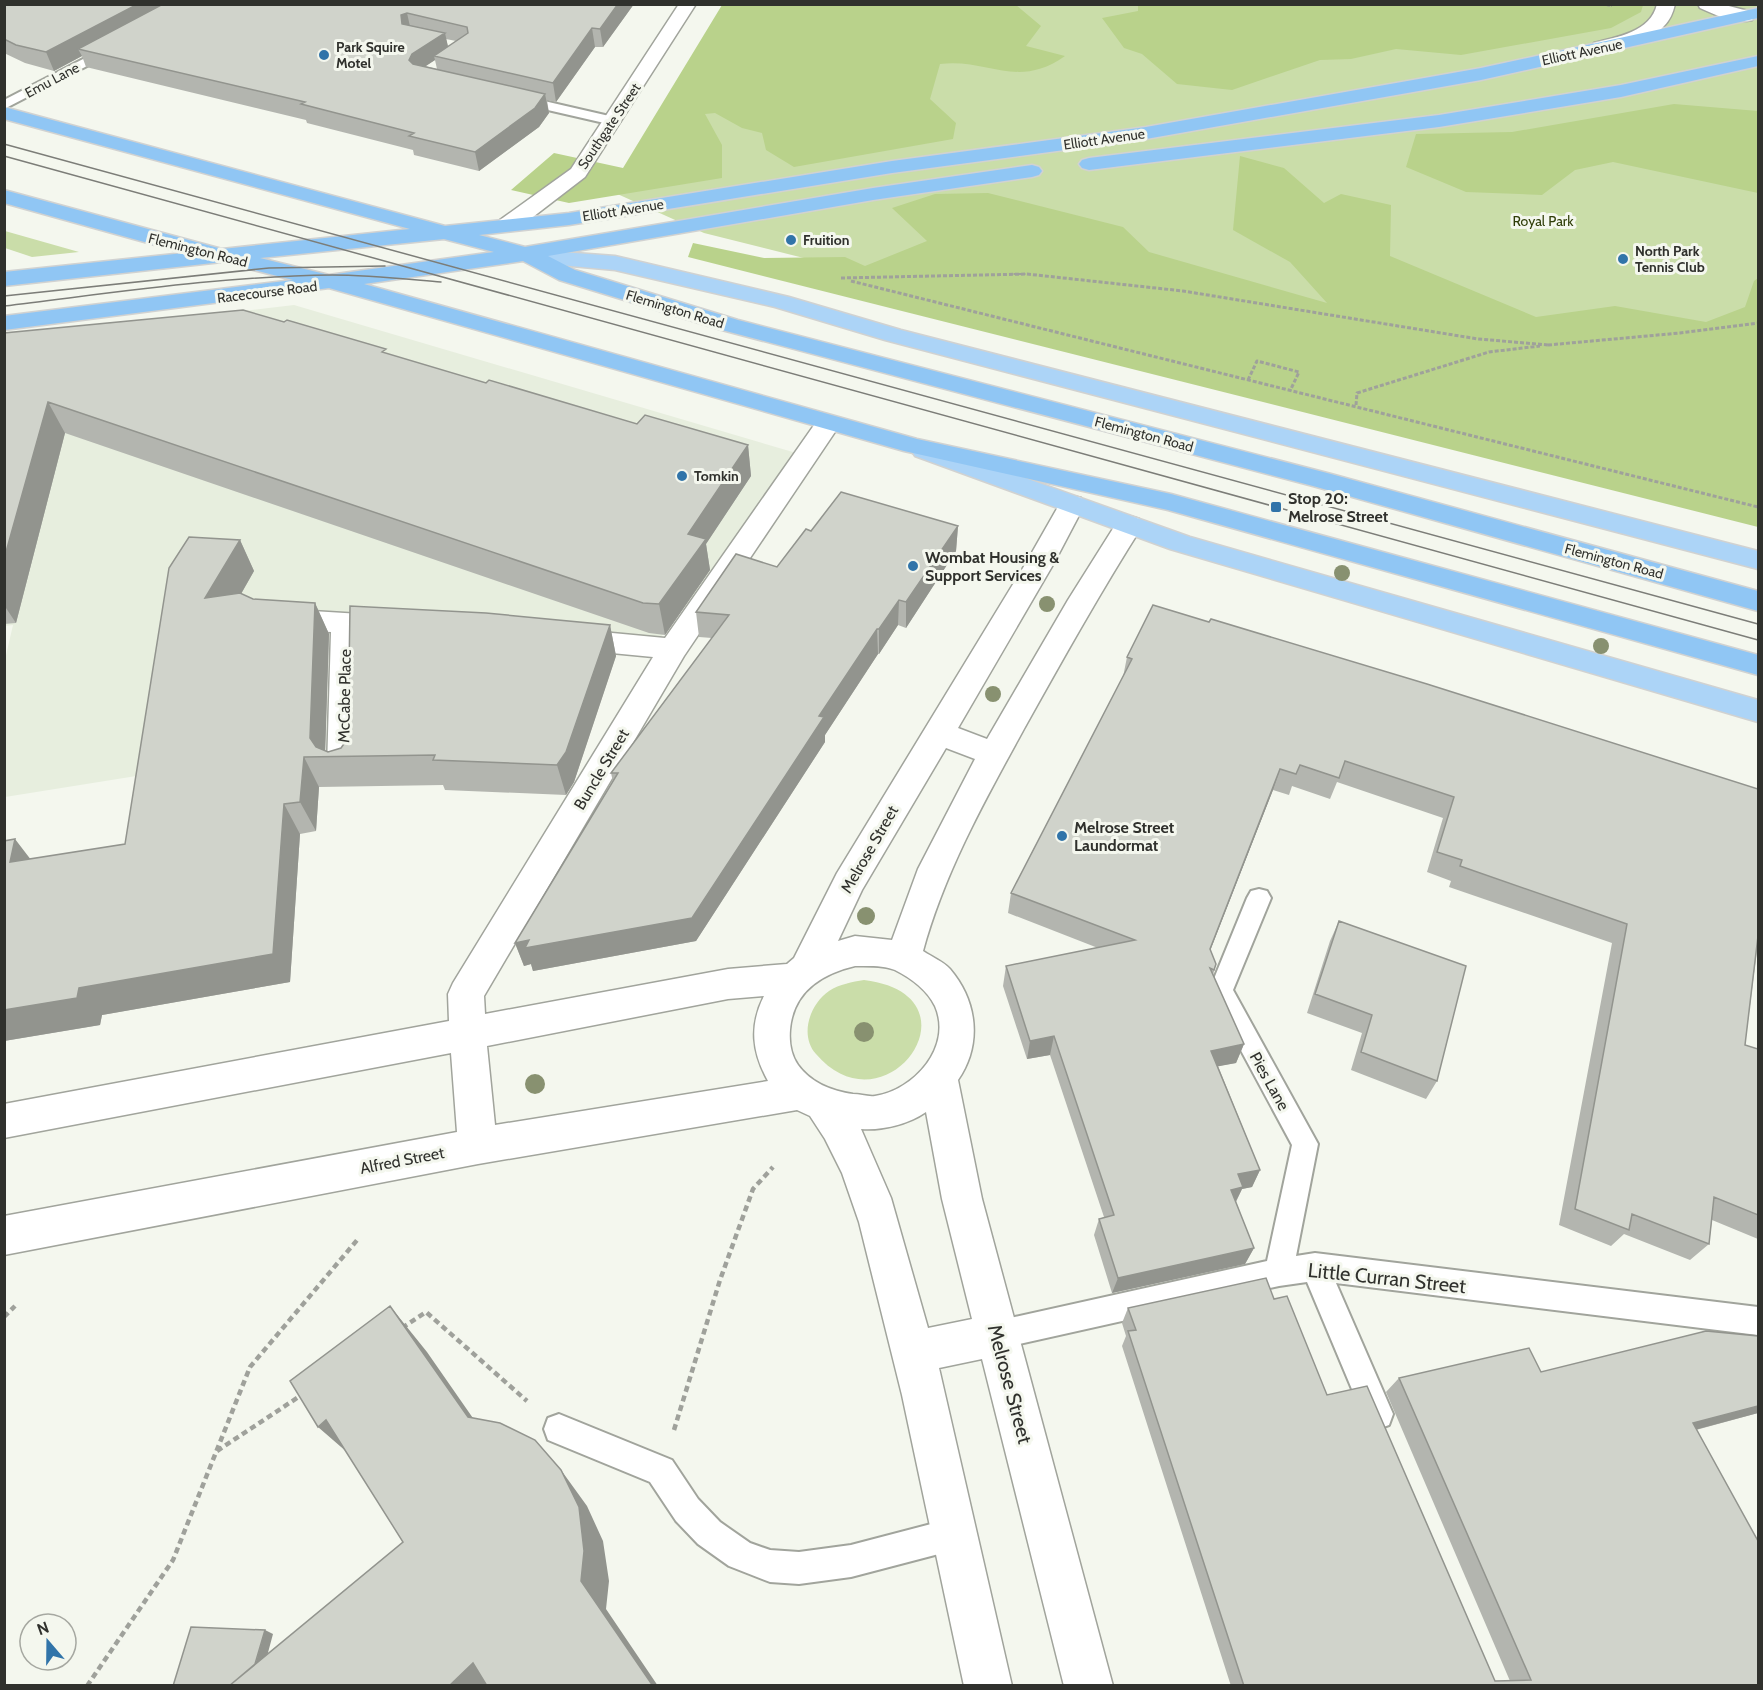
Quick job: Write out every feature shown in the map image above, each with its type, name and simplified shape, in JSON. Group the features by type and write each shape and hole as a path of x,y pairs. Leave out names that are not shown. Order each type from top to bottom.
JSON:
{"highway":[{"name":"Elliott Avenue","path":"444,232 570,219 953,158 1146,133 1332,102 1750,14"},
{"name":"Elliott Avenue","path":"1070,166 1439,121 1621,90 1758,61"},
{"name":"Flemington Road","path":"4,113 532,256 567,275 730,325 1322,480 1758,601"},
{"name":"Elliott Avenue","path":"532,256 840,200 1047,169"},
{"name":"Flemington Road","path":"4,196 222,256 335,283 913,446 1171,502 1758,665"},
{"path":"4,279 444,232"},
{"name":"Racecourse Road","path":"4,323 335,283 532,256"}],"main road":[{"name":"Flemington Road","path":"532,256 615,263 781,302 893,335 1758,560"},
{"name":"Flemington Road","path":"913,446 1129,525 1223,556 1758,711"}],"street":[{"name":"Southgate Street","path":"508,225 574,177 688,4"},
{"path":"1554,57 1608,45 1641,33 1661,21 1666,4"},
{"path":"1706,4 1719,11 1750,14"},
{"name":"Buncle Street","path":"478,1146 466,1032 465,994 673,650 828,423"},
{"name":"Melrose Street","path":"801,973 849,883 937,732 1040,563 1072,504"},
{"path":"904,958 919,907 945,843 1084,594 1129,525"},
{"path":"268,618 415,627"},
{"name":"McCabe Place","path":"343,768 346,623"},
{"path":"543,637 673,650"},
{"path":"937,732 994,754"},
{"path":"812,1099 848,1112 873,1113 899,1108 921,1096 939,1080 951,1062 957,1043 957,1023 952,1003 941,985 926,971 904,958 882,952 855,951 830,957 801,973 782,995 773,1015 771,1035 775,1057 784,1076 812,1099 841,1128 854,1152 867,1186 914,1352 988,1686"},
{"path":"4,1121 466,1032 728,984 801,973"},
{"name":"Melrose Street","path":"939,1080 962,1199 1089,1686"},
{"name":"Alfred Street","path":"4,1236 478,1146 812,1099"},
{"name":"Little Curran Street","path":"914,1352 997,1335"}],"lane":[{"name":"Emu Lane","path":"4,105 125,41"},
{"path":"501,95 613,121"},
{"name":"Pies Lane","path":"1259,898 1221,991 1305,1144 1279,1272"},
{"path":"1316,1267 1391,1443"},
{"name":"Little Curran Street","path":"997,1335 1279,1272 1316,1267 1758,1321"},
{"path":"559,1429 661,1471 687,1510 709,1533 740,1555 770,1566 799,1568 851,1561 954,1534"}],"path":[{"path":"845,279 1027,274 1183,291 1478,339 1549,345"},
{"path":"833,276 1758,507"},
{"path":"1356,405 1357,393 1489,351 1680,333 1758,323"},
{"path":"1248,380 1257,361 1299,372 1290,391"},
{"path":"661,1471 720,1280 753,1189 773,1167"},
{"path":"87,1686 173,1560 249,1367 358,1239"},
{"path":"4,1317 15,1306"},
{"path":"398,1331 426,1312 559,1429"},
{"path":"216,1452 312,1388"}],"shaded area":[{"path":"294,305 803,455 775,494 656,643 240,605 155,773 5,797 4,664 13,625 5,626 5,340"}],"green space":[{"path":"1138,4 1643,5 1641,12 1611,28 1461,55 1396,49 1351,59 1320,60 1232,90 1177,84 1142,54 1124,48 1102,18 1138,11"},
{"path":"722,5 1016,5 1041,26 1026,46 1065,56 1048,66 1032,71 1017,72 957,63 940,64 930,99 956,123 953,139 794,167 766,150 762,133 742,128 715,113 705,114 722,145 722,178 569,203 511,190 554,153 623,168"},
{"name":"Royal Park","path":"751,5 1758,5 1758,497 704,233 613,192"},
{"path":"1674,104 1758,111 1758,193 1613,162 1575,170 1542,195 1466,192 1406,167 1416,134 1512,132"},
{"path":"1240,156 1284,168 1324,203 1341,194 1391,205 1390,256 1536,317 1615,306 1706,322 1745,307 1754,281 1758,278 1758,527 688,257 693,243 764,258 845,257 865,266 927,241 892,208 935,194 988,193 1123,227 1149,252 1327,303 1290,262 1233,230"},
{"path":"5,231 79,252 32,257 5,248"},
{"path":"864,980 900,991 918,1009 921,1032 912,1053 894,1071 870,1079 843,1075 816,1054 808,1038 809,1020 822,997 837,987"}],"building":[{"path":"4,4 138,4 46,52 16,45 4,39"},
{"path":"163,4 618,4 600,29 592,28 553,83 434,56 468,33 467,27 407,13 401,15 402,24 445,33 412,54 409,60 413,64 545,94 535,108 475,152 409,136 414,133 301,104 305,102 78,49"},
{"path":"243,310 284,322 287,320 386,349 382,352 486,383 489,380 637,424 645,415 748,445 688,534 706,539 659,604 643,603 48,402 4,559 4,333"},
{"path":"841,492 958,526 906,602 899,600 877,629 819,716 824,717 692,918 525,948 529,940 515,943 618,773 611,773 729,615 696,612 736,554 777,567 806,529 811,531"},
{"path":"189,537 240,540 205,598 240,593 253,599 315,603 310,738 316,747 328,752 341,748 348,738 350,606 486,613 610,625 566,752 557,765 433,760 435,755 304,757 300,802 284,804 273,954 79,988 77,998 4,1010 4,841 15,839 10,862 125,844 169,568"},
{"path":"1153,605 1209,622 1211,619 1427,684 1758,789 1758,936 1745,1045 1758,1049 1758,1215 1714,1197 1709,1244 1632,1214 1629,1230 1575,1209 1627,924 1460,866 1462,860 1437,852 1454,797 1345,761 1339,778 1300,765 1296,774 1280,769 1210,949 1216,964 1214,970 1210,968 1244,1044 1211,1051 1260,1170 1238,1174 1243,1187 1231,1190 1254,1248 1118,1278 1099,1219 1114,1215 1054,1036 1030,1041 1006,966 1135,940 1011,893 1132,659 1127,657"},
{"path":"1339,921 1466,966 1437,1081 1361,1052 1372,1015 1315,994"},
{"path":"1266,1278 1274,1299 1287,1296 1327,1395 1367,1386 1495,1681 1531,1680 1399,1378 1529,1348 1541,1372 1706,1331 1758,1336 1758,1406 1693,1423 1758,1541 1758,1686 1244,1686 1128,1331 1136,1330 1128,1308"},
{"path":"390,1306 468,1417 500,1423 535,1440 561,1470 579,1507 584,1551 581,1581 653,1686 487,1686 473,1663 449,1686 229,1686 403,1542 326,1420 318,1427 290,1381"},
{"path":"191,1627 265,1630 255,1664 229,1686 173,1686"}],"tram line":[{"path":"4,144 1758,624"},
{"path":"4,156 1758,640"},
{"path":"4,296 269,268 385,266"},
{"path":"4,306 250,278 332,275 441,282"}],"place":[{"name":"Park Squire Motel","path":"324,55"},
{"name":"Fruition","path":"791,240"},
{"name":"North Park Tennis Club","path":"1623,259"},
{"name":"Tomkin","path":"682,476"},
{"name":"Stop 20: Melrose Street","path":"1276,507"},
{"name":"Wombat Housing & Support Services","path":"913,566"},
{"name":"Melrose Street Laundormat","path":"1062,836"}]}
